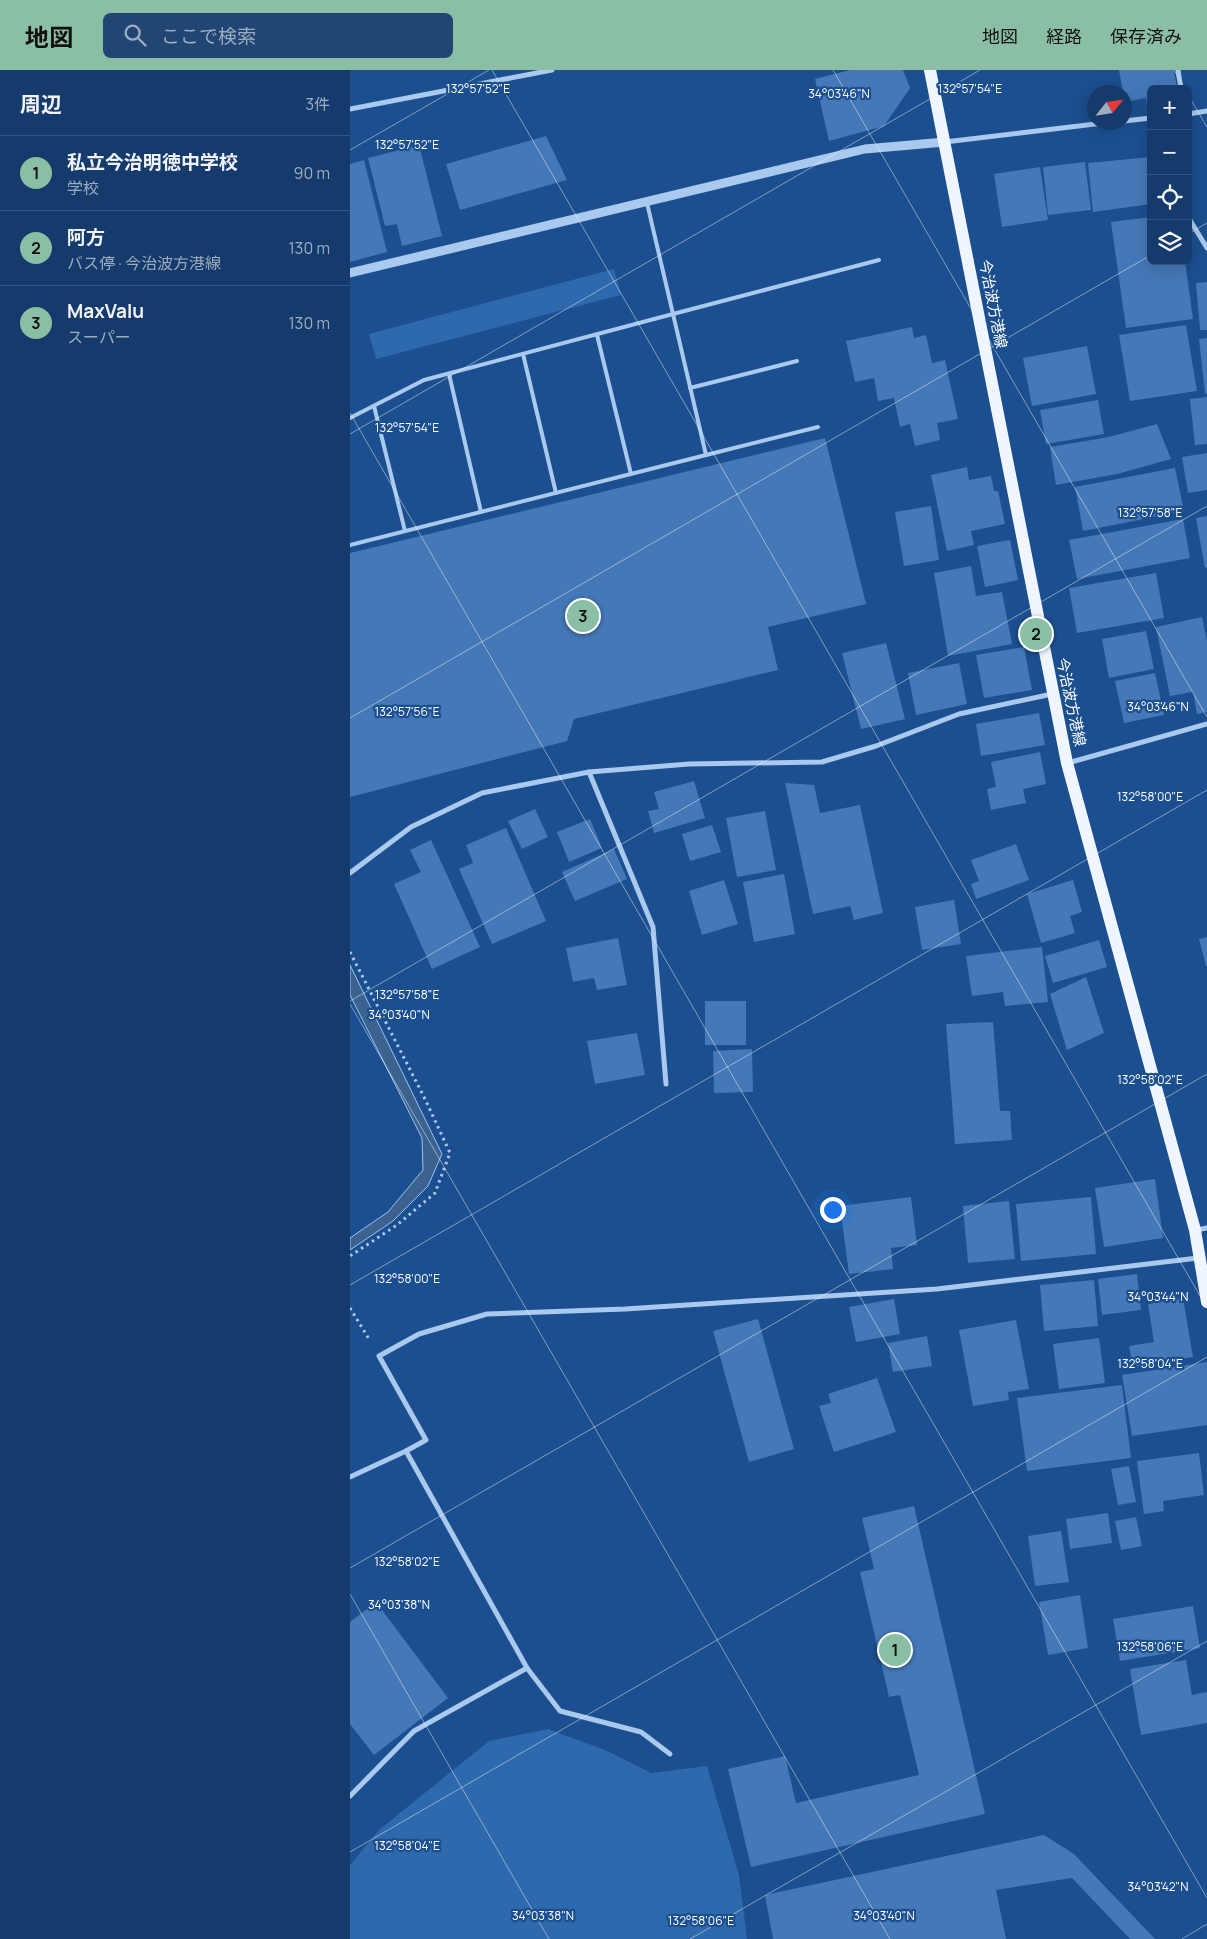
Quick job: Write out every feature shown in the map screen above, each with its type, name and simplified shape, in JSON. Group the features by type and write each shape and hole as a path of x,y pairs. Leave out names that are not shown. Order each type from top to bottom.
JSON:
{"main road":[{"name":"今治波方港線","path":"930,70 1067,763 1201,1229 1199,1258 1207,1302"}],"street":[{"path":"350,109 552,70"},
{"path":"1178,70 1180,85"},
{"path":"1192,113 1207,111"},
{"path":"1132,120 1147,118"},
{"path":"350,273 865,149 945,142 1087,125"},
{"path":"1190,220 1207,248"},
{"path":"350,874 411,827 482,793 589,772 689,764 822,762 876,746 959,714 1052,694"},
{"path":"1067,763 1207,724"},
{"path":"589,772 653,927 666,1084"},
{"path":"350,1478 406,1452 426,1440 379,1356 419,1334 487,1314 624,1309 937,1289 1199,1258"},
{"path":"406,1452 526,1668 560,1711 641,1732 670,1754"},
{"path":"350,1796 414,1731 526,1668"}],"lane":[{"path":"647,201 706,455"},
{"path":"350,418 424,380 879,260"},
{"path":"597,335 631,474"},
{"path":"523,354 556,493"},
{"path":"690,388 797,361"},
{"path":"449,374 481,512"},
{"path":"374,406 405,531"},
{"path":"350,545 818,427"}],"path":[{"path":"350,952 425,1099 450,1153 435,1193 397,1225 350,1256"},
{"path":"350,1308 379,1356"}],"shaded area":[{"path":"614,269 621,295 376,359 369,334"},
{"path":"350,965 442,1154 428,1186 393,1221 350,1250 350,1238 388,1212 423,1170 422,1138 350,995"},
{"path":"548,1729 605,1750 651,1773 707,1766 739,1875 747,1939 350,1939 350,1865 379,1830 489,1741"}],"building":[{"path":"850,70 903,70 910,88 884,126 829,141 815,79"},
{"path":"1119,70 1174,70 1176,85 1147,85 1147,104 1146,98 1132,101 1132,85 1122,85"},
{"path":"546,136 567,180 460,210 446,164"},
{"path":"419,145 442,236 402,246 397,224 385,226 368,158"},
{"path":"1147,157 1147,205 1093,212 1088,163"},
{"path":"364,160 387,252 350,262 350,164"},
{"path":"1085,162 1091,210 1048,215 1043,167"},
{"path":"1040,167 1048,220 1002,227 994,174"},
{"path":"1147,218 1147,265 1186,265 1193,319 1126,328 1111,222"},
{"path":"1207,282 1207,330 1200,330 1196,283"},
{"path":"1186,325 1197,391 1130,401 1119,335"},
{"path":"912,327 914,338 926,335 932,363 945,360 958,419 937,423 940,440 915,446 910,424 900,427 894,398 878,401 874,378 855,382 846,341"},
{"path":"1207,338 1207,394 1205,394 1199,339"},
{"path":"1087,346 1096,394 1032,406 1023,358"},
{"path":"1207,397 1207,444 1195,445 1190,399"},
{"path":"1098,400 1104,434 1046,444 1040,410"},
{"path":"1157,424 1171,459 1117,474 1056,485 1050,447 1109,437"},
{"path":"825,438 866,604 768,627 778,670 574,719 567,741 350,797 350,553"},
{"path":"1207,453 1207,490 1188,493 1182,457"},
{"path":"967,467 969,480 991,476 994,491 998,491 1005,524 971,531 974,545 947,551 931,475"},
{"path":"1175,468 1184,511 1083,531 1075,487"},
{"path":"931,506 939,560 904,566 895,512"},
{"path":"1207,516 1207,567 1205,568 1196,518"},
{"path":"1183,519 1190,558 1077,579 1069,540"},
{"path":"1010,540 1018,580 985,587 977,546"},
{"path":"971,566 976,596 1002,592 1012,644 948,656 934,573"},
{"path":"1156,573 1164,618 1077,633 1069,588"},
{"path":"1202,617 1207,641 1207,712 1197,714 1193,692 1170,696 1156,627"},
{"path":"1146,631 1154,669 1109,678 1102,639"},
{"path":"886,643 905,719 861,729 842,653"},
{"path":"1024,647 1032,690 984,698 976,655"},
{"path":"959,663 967,704 916,715 908,673"},
{"path":"1155,673 1164,715 1124,723 1115,681"},
{"path":"1039,713 1045,745 981,756 976,724"},
{"path":"1040,752 1046,784 1023,789 1026,803 991,810 987,789 996,787 991,762"},
{"path":"694,781 705,818 654,833 648,811 659,809 654,792"},
{"path":"785,783 814,785 820,813 860,805 883,913 854,920 850,906 813,914"},
{"path":"535,809 548,837 522,849 508,821"},
{"path":"765,811 776,870 737,877 726,818"},
{"path":"590,819 602,848 569,862 557,832"},
{"path":"712,825 721,852 690,861 682,834"},
{"path":"506,828 546,921 492,944 459,869 473,863 466,845"},
{"path":"431,840 480,947 432,969 394,884 421,872 410,850"},
{"path":"1016,844 1029,880 976,899 971,884 979,881 971,860"},
{"path":"614,849 627,879 575,901 562,872"},
{"path":"784,874 795,934 754,942 743,882"},
{"path":"724,880 738,924 702,935 689,891"},
{"path":"1073,880 1082,912 1070,916 1075,933 1041,943 1027,894"},
{"path":"954,900 961,944 922,950 915,907"},
{"path":"1207,937 1207,966 1206,966 1199,939"},
{"path":"618,938 627,985 597,990 594,978 573,982 566,948"},
{"path":"1099,940 1107,967 1053,983 1045,956"},
{"path":"1042,947 1048,1002 1005,1006 1003,992 972,996 966,956"},
{"path":"1086,977 1104,1033 1067,1050 1050,994"},
{"path":"705,1001 746,1001 746,1045 705,1045"},
{"path":"993,1022 1000,1111 1010,1111 1012,1140 955,1144 946,1024"},
{"path":"637,1033 645,1075 595,1084 587,1041"},
{"path":"752,1049 753,1092 714,1093 713,1051"},
{"path":"1155,1179 1163,1238 1104,1247 1095,1188"},
{"path":"911,1197 917,1245 891,1248 893,1269 849,1274 840,1206"},
{"path":"1091,1197 1096,1254 1021,1261 1016,1204"},
{"path":"1009,1201 1015,1259 968,1263 963,1206"},
{"path":"1137,1274 1141,1310 1102,1315 1098,1279"},
{"path":"1094,1280 1098,1326 1044,1331 1040,1285"},
{"path":"1183,1298 1193,1357 1133,1367 1129,1346 1154,1342 1148,1304"},
{"path":"894,1299 900,1334 856,1342 849,1307"},
{"path":"758,1319 794,1449 749,1462 713,1331"},
{"path":"1016,1320 1029,1389 1008,1392 1009,1400 973,1406 959,1330"},
{"path":"927,1336 932,1366 893,1372 888,1343"},
{"path":"1099,1338 1105,1383 1059,1389 1053,1344"},
{"path":"1207,1362 1207,1425 1132,1436 1122,1375"},
{"path":"877,1378 896,1432 834,1452 819,1406 831,1403 828,1394"},
{"path":"1122,1385 1131,1458 1027,1471 1017,1398"},
{"path":"1199,1453 1204,1495 1163,1501 1164,1511 1144,1514 1137,1461"},
{"path":"1129,1466 1136,1502 1118,1505 1111,1469"},
{"path":"914,1506 985,1814 751,1867 728,1769 785,1756 796,1803 919,1775 900,1695 889,1697 860,1572 874,1569 862,1518"},
{"path":"1108,1513 1112,1543 1070,1549 1066,1519"},
{"path":"1136,1517 1142,1546 1121,1550 1115,1521"},
{"path":"1061,1531 1069,1582 1035,1586 1028,1536"},
{"path":"1080,1595 1088,1648 1048,1655 1039,1602"},
{"path":"376,1602 448,1698 374,1755 350,1724 350,1622"},
{"path":"1193,1606 1200,1648 1120,1661 1113,1619"},
{"path":"1186,1660 1192,1695 1207,1692 1207,1723 1141,1735 1130,1669"},
{"path":"1044,1835 1074,1854 1155,1939 1130,1939 1072,1878 996,1890 1006,1939 773,1939 765,1895"}],"place":[{"name":"MaxValu","path":"583,616"},
{"name":"阿方","path":"1036,634"},
{"name":"私立今治明徳中学校","path":"895,1650"}]}
